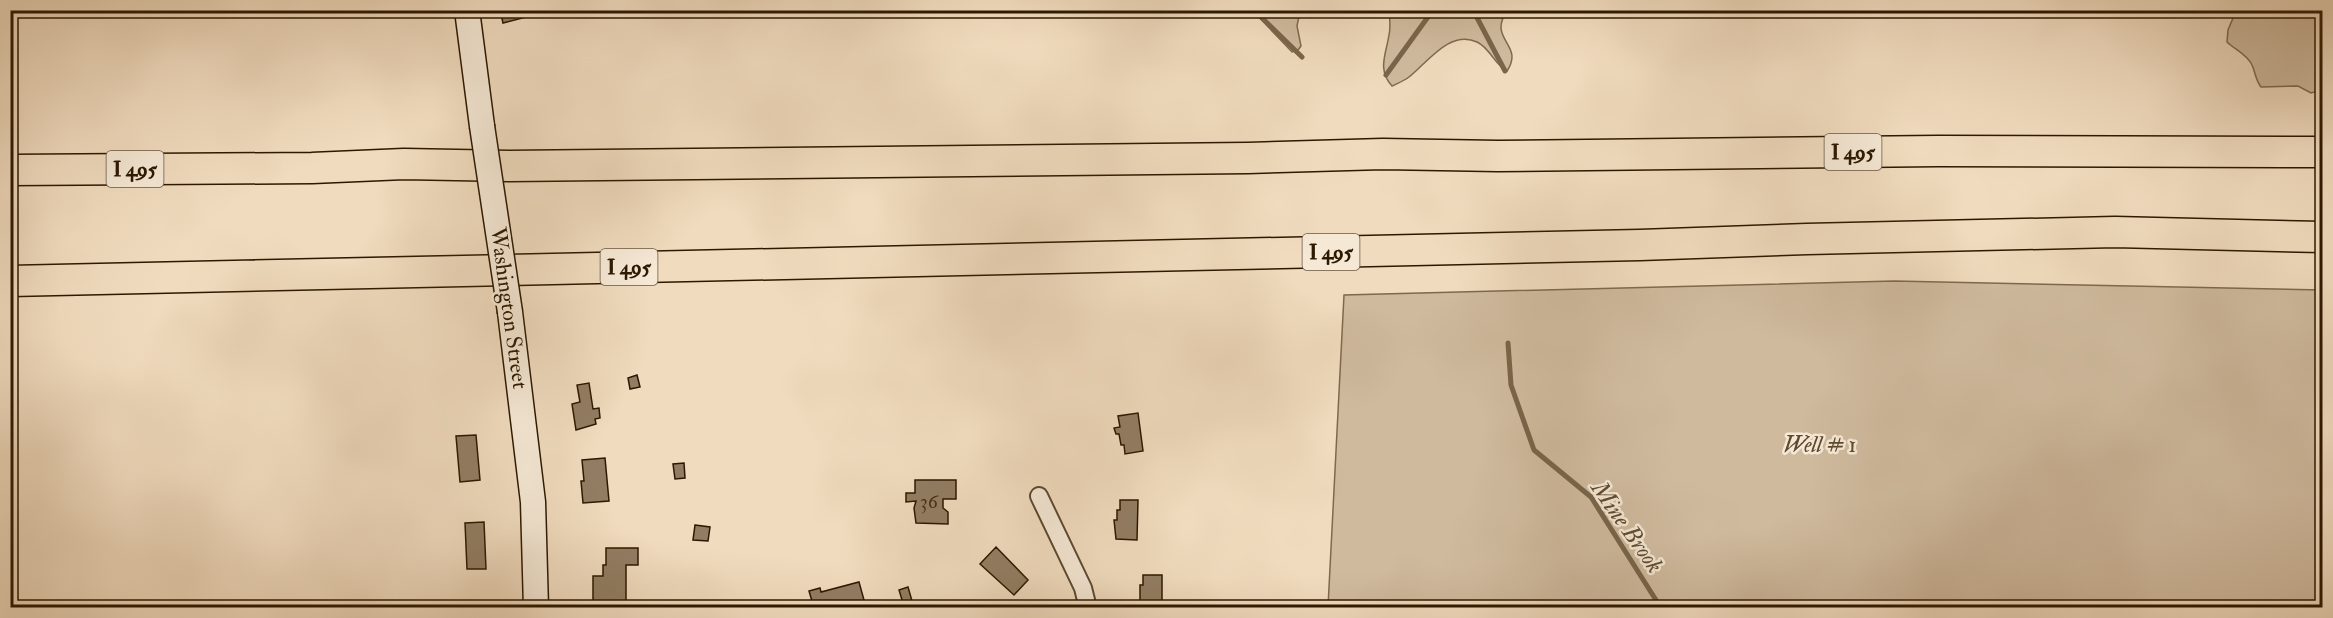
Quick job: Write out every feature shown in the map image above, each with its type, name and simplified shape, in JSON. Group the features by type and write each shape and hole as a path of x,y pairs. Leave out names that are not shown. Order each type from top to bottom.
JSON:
{"highway":[{"name":"I 495","path":"10,170 312,168 404,164 509,166 1248,158 1383,154 1508,156 1938,151 2322,152"},
{"name":"I 495","path":"10,281 2115,232 2322,237"}],"main road":[{"name":"Washington Street","path":"467,10 510,312 533,502 536,608"}],"street":[{"path":"1039,496 1083,588 1088,608"}],"green space":[{"path":"1253,11 1300,11 1297,26 1301,46 1298,50 1292,52"},
{"path":"1390,11 1507,11 1501,29 1512,54 1507,71 1477,42 1467,39 1458,40 1440,49 1409,77 1392,86 1387,80 1384,68 1390,32"},
{"path":"2236,11 2322,11 2322,90 2311,93 2298,86 2261,87 2250,61 2227,42 2228,30"},
{"name":"Well # 1","path":"1894,281 2322,290 2322,607 1328,607 1344,295"}],"building":[{"path":"393,10 419,10 419,13 394,16"},
{"path":"500,10 533,10 534,15 503,23"},
{"path":"637,375 640,387 630,389 628,378"},
{"path":"589,383 593,409 599,408 600,418 595,419 596,424 576,430 572,404 580,402 577,385"},
{"path":"1138,413 1143,451 1125,454 1124,445 1121,445 1119,434 1116,434 1114,428 1120,427 1118,416"},
{"path":"476,435 480,480 460,482 456,436"},
{"path":"605,458 609,501 583,503 582,460"},
{"path":"684,463 685,478 675,479 673,464"},
{"path":"915,480 956,480 956,499 943,499 943,508 948,512 948,524 916,523 914,508 916,501 906,502 906,493 915,493"},
{"path":"1120,500 1138,500 1137,540 1116,539 1114,520 1117,520 1117,510 1120,510"},
{"path":"484,522 486,569 467,569 465,523"},
{"path":"695,525 710,527 708,541 693,540"},
{"path":"996,547 1028,580 1014,595 980,564"},
{"path":"606,548 638,548 638,565 626,565 626,602 621,602 621,608 593,608 593,576 603,576 603,565 606,565"},
{"path":"1143,575 1162,575 1162,608 1140,608 1140,585 1143,585"},
{"path":"859,582 864,600 843,608 814,608 809,591 820,588 821,592"},
{"path":"908,587 912,601 903,603 899,590"}],"waterway":[{"name":"Mine Brook","path":"1254,10 1302,57"},
{"name":"Mine Brook","path":"1386,75 1433,10"},
{"name":"Mine Brook","path":"1473,10 1505,71"},
{"name":"Mine Brook","path":"1508,343 1511,385 1534,450 1591,497 1661,608"}]}
